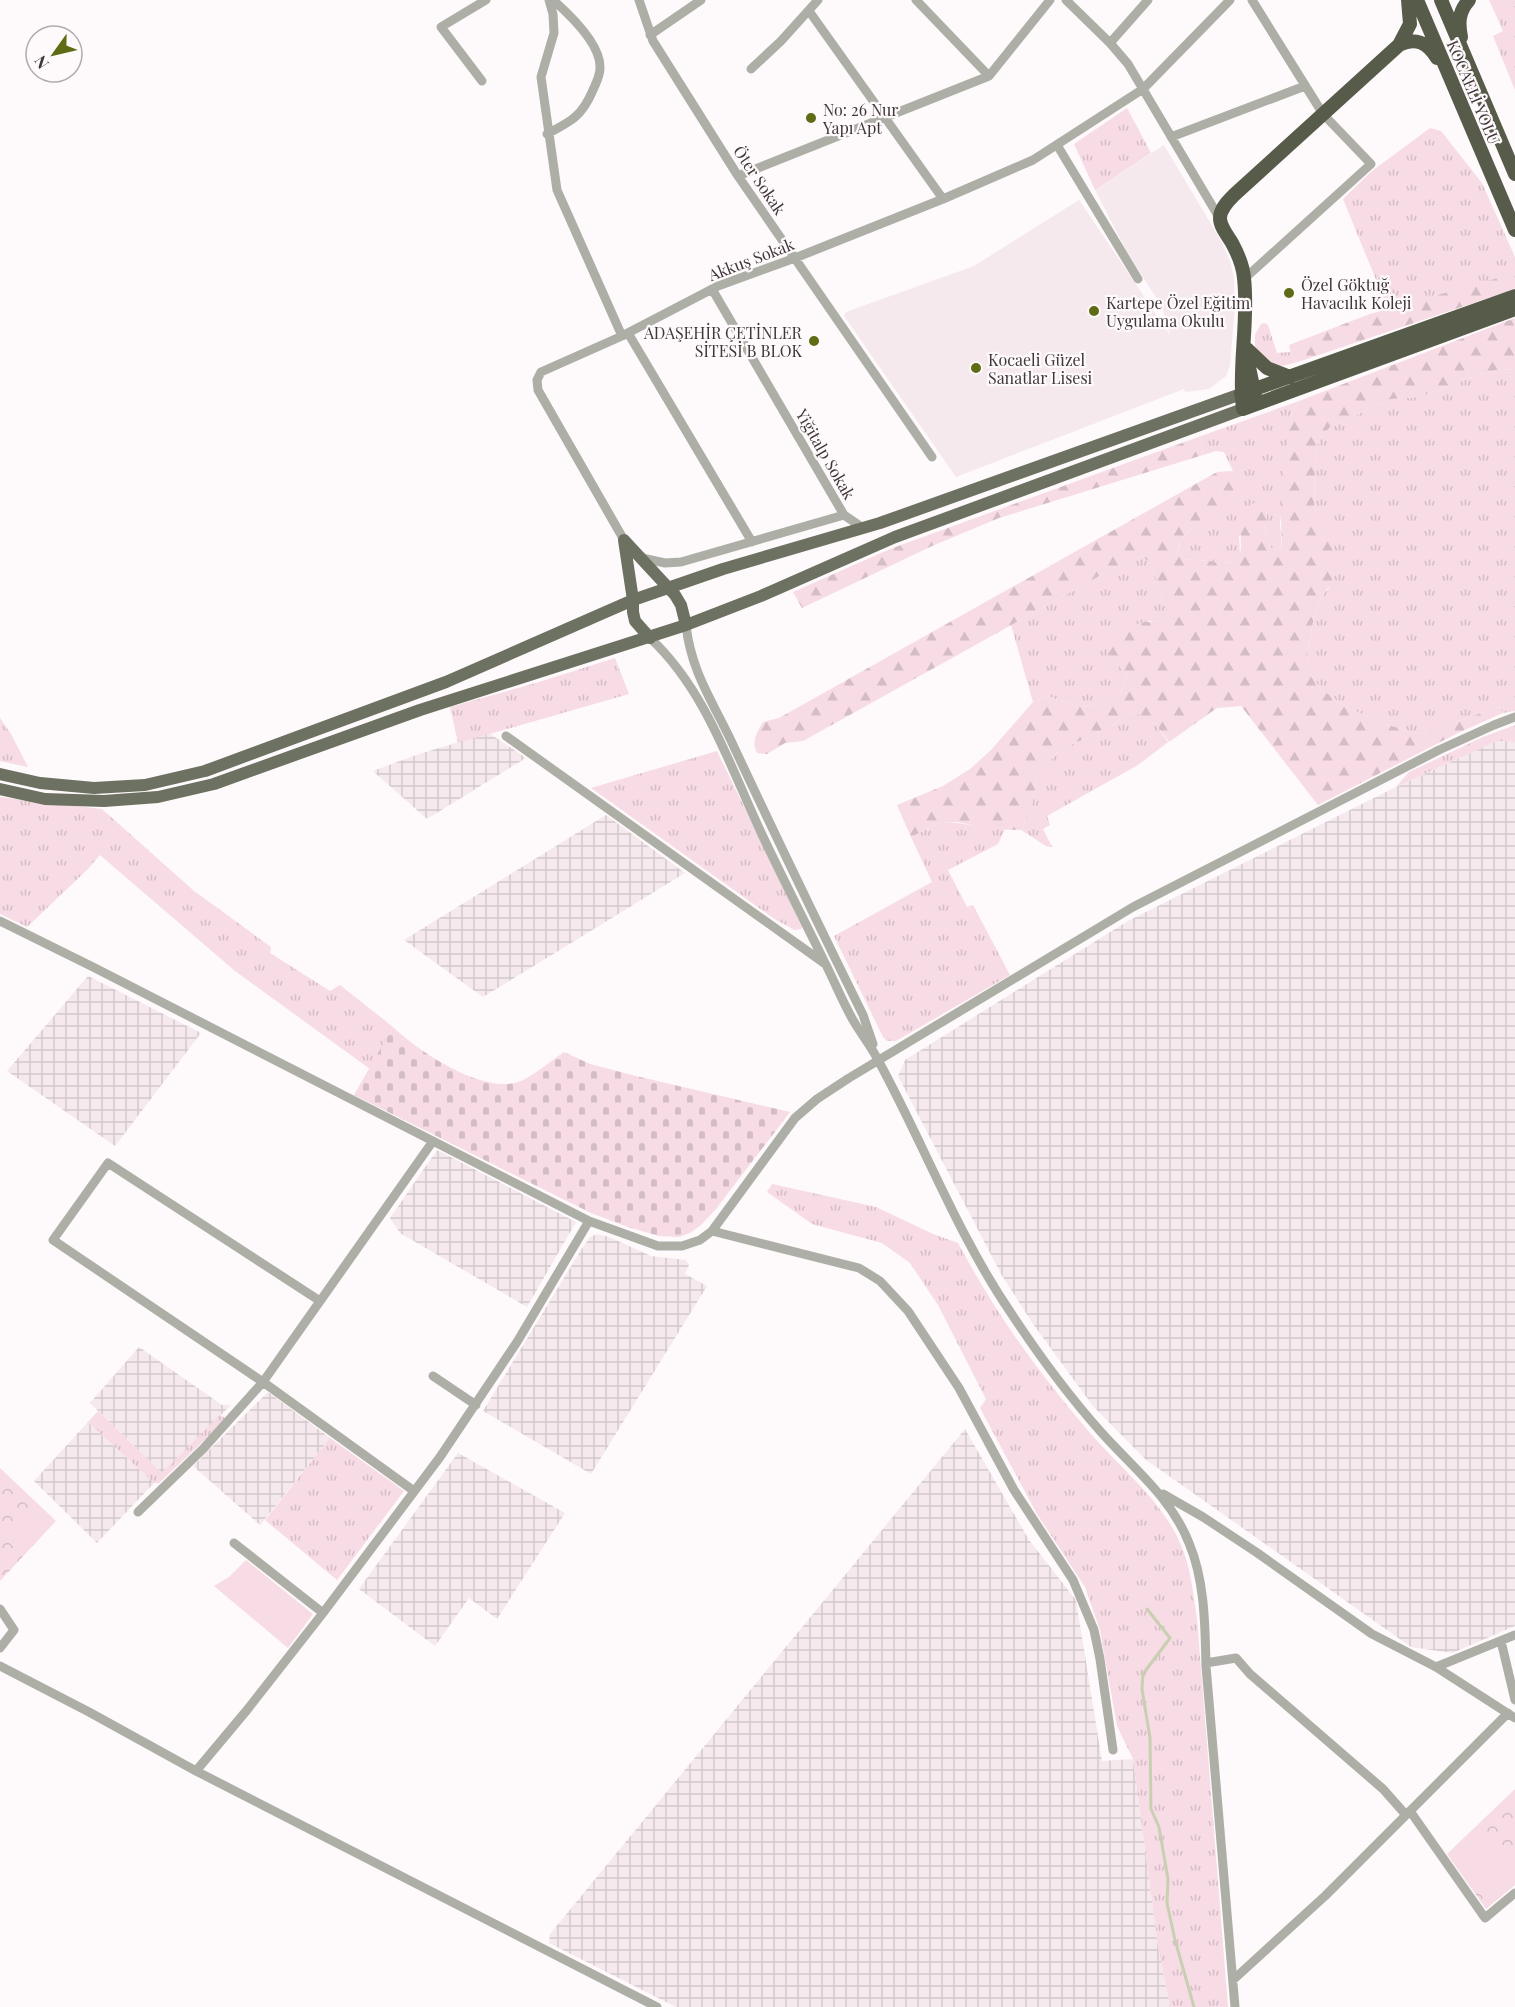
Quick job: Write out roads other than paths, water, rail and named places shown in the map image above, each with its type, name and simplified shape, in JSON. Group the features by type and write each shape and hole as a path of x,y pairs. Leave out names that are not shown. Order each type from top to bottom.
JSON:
{"highway":[{"path":"1399,45 1410,24 1408,0"},
{"name":"KOCAELİ YOLU","path":"1417,0 1515,230"},
{"path":"1441,0 1515,174"},
{"path":"1465,57 1459,21 1461,12 1469,0"},
{"path":"1456,91 1429,47 1417,40 1409,40 1399,45 1226,204 1220,219 1239,259 1244,279 1244,345 1241,375 1248,392 1250,407 1515,309"},
{"path":"1248,392 1374,344 1515,296"},
{"path":"1244,345 1267,368 1290,377"}],"main road":[{"path":"0,774 40,783 94,788 145,785 205,771 446,682 633,600 723,569 863,528 1248,392"},
{"path":"0,789 45,799 126,801 176,794 214,784 420,710 686,626 895,537 1250,407"},
{"path":"624,540 681,605 686,617 686,626"},
{"path":"624,540 635,621 650,638"}],"street":[{"path":"482,81 441,27 486,0"},
{"path":"551,0 554,33 541,77 556,190 625,334 752,542"},
{"path":"547,134 577,118 586,106 601,69 598,56 589,39 566,11 551,0"},
{"name":"Öter Sokak","path":"639,0 650,35 738,176 932,457"},
{"path":"650,35 701,0"},
{"path":"751,69 781,41 818,0"},
{"path":"916,0 989,76"},
{"path":"738,176 989,76 1050,0"},
{"path":"1066,0 1128,64 1220,219"},
{"path":"1110,43 1148,0"},
{"name":"Akkuş Sokak","path":"624,540 538,390 537,385 541,372 625,334 712,289 943,199 1033,160 1143,88 1230,0"},
{"path":"1244,279 1371,164 1323,114 1252,0"},
{"path":"809,11 943,199"},
{"path":"1171,137 1305,86"},
{"path":"1057,145 1138,279"},
{"name":"Yiğitalp Sokak","path":"642,558 665,563 681,562 844,515 712,289"},
{"path":"844,515 863,528"},
{"path":"686,626 690,654 696,671 863,1015 878,1060"},
{"path":"650,638 673,661 691,686 852,1018 878,1060 955,1217 1009,1311 1073,1399 1158,1491 1173,1510 1181,1526 1196,1562 1204,1612 1206,1663 1235,2007"},
{"path":"2,924 93,967 589,1221 658,1246 673,1247 692,1243 712,1232 795,1118 817,1099 878,1060 1133,907 1439,750 1494,724 1515,717"},
{"path":"506,736 826,964"},
{"path":"138,1512 203,1449 263,1382 345,1262 376,1223 433,1141"},
{"path":"320,1301 108,1163 53,1240 263,1382 414,1491"},
{"path":"196,1771 323,1612 476,1405 517,1342 589,1221"},
{"path":"712,1232 859,1268 880,1281 908,1311 959,1388 1014,1490 1073,1580 1094,1630 1113,1750"},
{"path":"433,1376 476,1405"},
{"path":"1158,1491 1256,1552 1372,1634 1436,1667 1511,1715 1324,1896 1233,1980"},
{"path":"234,1543 323,1612"},
{"path":"0,1609 14,1630 0,1648"},
{"path":"1436,1667 1515,1635"},
{"path":"1501,1641 1515,1700"},
{"path":"1206,1663 1236,1658 1250,1674 1383,1789 1408,1813 1485,1918 1515,1893"},
{"path":"0,1666 196,1771 657,2007"}],"waterway":[{"path":"1147,1609 1170,1638 1143,1674 1142,1689 1150,1738 1151,1809 1159,1827 1168,1879 1167,1903 1175,1940 1194,2007"}],"place":[{"name":"No: 26 Nur Yapı Apt","path":"811,118"},
{"name":"Özel Göktuğ Havacılık Koleji","path":"1289,293"},
{"name":"Kartepe Özel Eğitim Uygulama Okulu","path":"1094,311"},
{"name":"ADAŞEHİR ÇETİNLER SİTESİ B BLOK","path":"814,341"},
{"name":"Kocaeli Güzel Sanatlar Lisesi","path":"976,368"}]}
